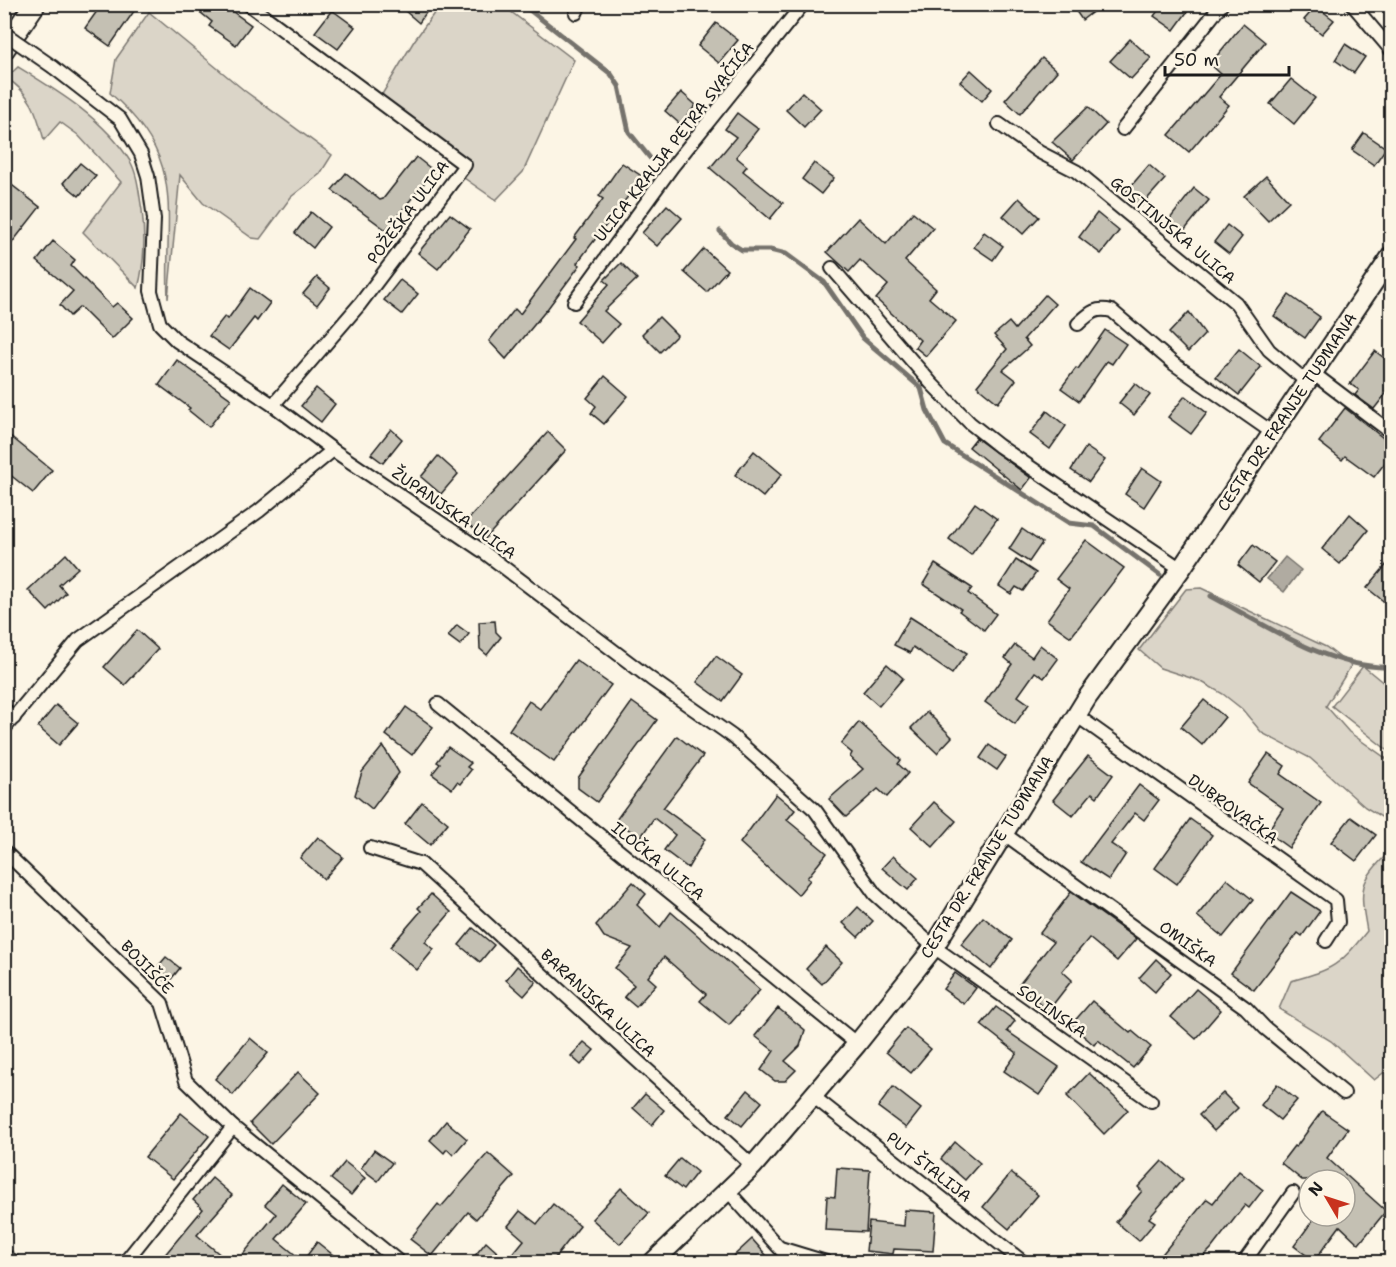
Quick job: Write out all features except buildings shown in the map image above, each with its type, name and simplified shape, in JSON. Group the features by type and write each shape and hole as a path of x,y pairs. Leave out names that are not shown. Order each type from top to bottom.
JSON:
{"main road":[{"path":"4,49 35,4"},
{"name":"CESTA DR. FRANJE TUĐMANA","path":"652,1263 753,1166 858,1044 934,947 1076,715 1181,569 1392,255"}],"street":[{"name":"POŽEŠKA ULICA","path":"248,4 465,165 360,304 273,405"},
{"name":"ULICA KRALJA PETRA SVAČIĆA","path":"574,302 672,166 803,4"},
{"path":"1123,129 1222,4"},
{"path":"1352,4 1392,51"},
{"name":"ŽUPANJSKA ULICA","path":"4,33 120,119 141,154 148,176 154,219 151,291 160,324 177,341 481,550 651,679 732,736 815,810 875,894 934,947"},
{"name":"GOSTINJSKA ULICA","path":"999,124 1039,152 1076,171 1236,303 1269,350 1392,433"},
{"path":"832,268 931,383 970,423 999,446 1181,569"},
{"path":"1078,324 1092,310 1101,308 1112,311 1174,364 1273,434"},
{"path":"4,729 78,640 259,511 333,450"},
{"name":"ILOČKA ULICA","path":"438,704 858,1044"},
{"path":"4,709 14,718"},
{"name":"DUBROVAČKA","path":"1076,715 1336,900 1338,922 1326,941"},
{"name":"OMIŠKA","path":"1003,833 1246,1008 1265,1028 1344,1093"},
{"name":"BARANJSKA ULICA","path":"370,848 422,864 753,1166"},
{"name":"BOJIŠĆE","path":"4,851 162,1003 186,1081 233,1127 399,1263"},
{"name":"SOLINSKA","path":"934,947 1151,1101"},
{"name":"PUT ŠTALIJA","path":"814,1097 1023,1263"},
{"path":"125,1263 233,1127"},
{"path":"728,1191 792,1263"},
{"path":"1244,1263 1293,1193"},
{"path":"779,1248 826,1263"},
{"path":"4,1255 14,1263"}],"shaded area":[{"path":"440,5 502,5 574,60 523,172 496,200 464,178 469,160 381,96 414,41"},
{"path":"149,12 245,91 332,155 320,174 291,197 260,239 252,238 203,203 180,175 168,299 167,188 162,164 151,141 135,118 110,93 116,59"},
{"path":"18,67 94,119 130,161 138,185 144,230 143,259 138,288 83,232 121,182 78,135 60,122 44,140 32,104 22,90 6,78"},
{"path":"1285,557 1301,570 1284,592 1267,579"},
{"path":"1201,588 1326,647 1351,666 1326,706 1349,732 1391,762 1391,823 1365,807 1310,758 1262,733 1242,709 1223,694 1200,681 1160,668 1139,650 1186,589"},
{"path":"1363,666 1391,689 1391,753 1332,706"},
{"path":"1391,850 1391,1067 1374,1080 1331,1041 1279,1009 1291,981 1335,965 1367,931 1363,904 1364,886 1373,870"}],"waterway":[{"path":"522,4 611,74 619,86 629,132 650,158"},
{"path":"720,231 731,243 742,250 770,250 786,254 824,282 863,338 921,388 927,410 945,444 1069,523 1094,526 1160,575"},
{"path":"1211,596 1275,632 1321,653 1369,666 1392,667"}]}
